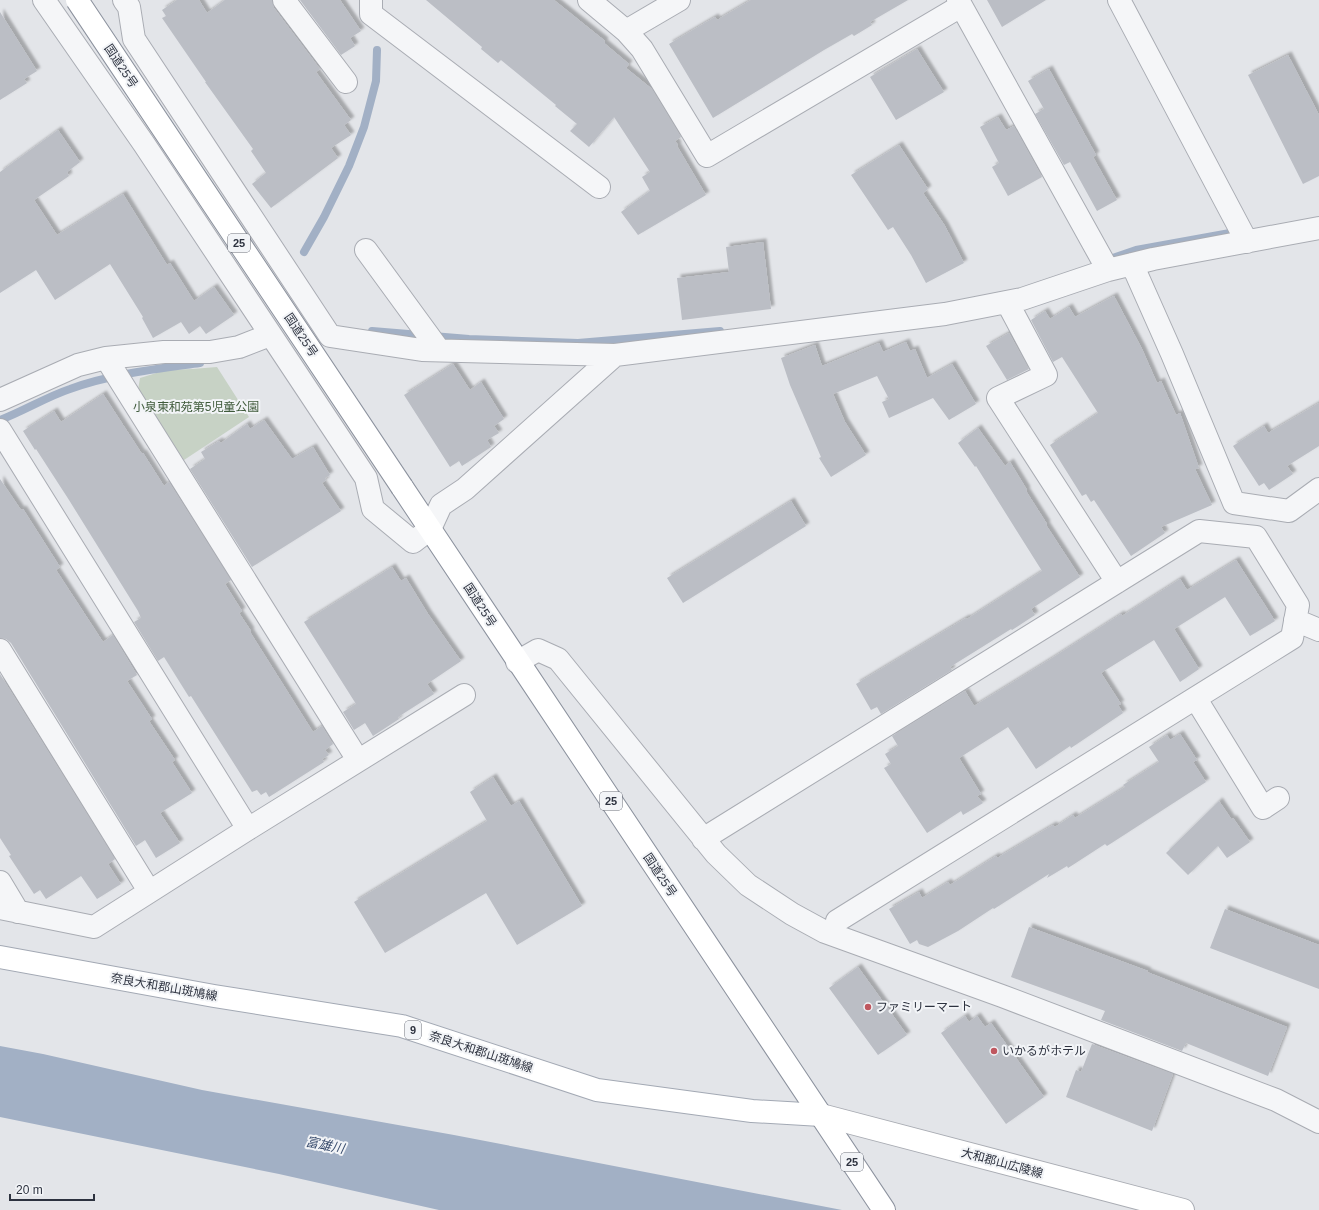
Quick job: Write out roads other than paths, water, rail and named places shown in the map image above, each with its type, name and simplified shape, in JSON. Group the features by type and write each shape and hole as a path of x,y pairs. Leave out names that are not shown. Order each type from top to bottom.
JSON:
{"main road":[{"name":"国道25号","path":"77,0 402,486 517,662 884,1210"},
{"name":"奈良大和郡山斑鳩線","path":"0,957 214,996 402,1026 597,1090 752,1111 821,1115"},
{"name":"大和郡山広陵線","path":"821,1115 1183,1210"}],"street":[{"path":"44,0 144,144 366,478 373,509 413,542 430,529 441,505 465,489 615,355"},
{"path":"284,0 346,82"},
{"path":"371,0 371,14 598,187"},
{"path":"589,0 626,31 642,49 707,156 959,3 1105,264"},
{"path":"626,31 679,0"},
{"path":"1119,0 1243,235"},
{"path":"130,2 134,39 330,336 422,350 432,341 615,355 945,314 1022,299 1105,264 1132,264 1243,235 1319,228"},
{"path":"144,144 185,117"},
{"path":"366,250 432,341"},
{"path":"1132,264 1172,354 1234,503 1289,511 1319,489"},
{"path":"1007,302 1046,375 998,398 1117,582"},
{"path":"0,400 78,365 114,372 164,352 210,352 239,347 270,335"},
{"path":"114,372 358,760"},
{"path":"0,430 248,829"},
{"path":"1245,536 1249,505"},
{"path":"703,839 1199,531 1256,537 1298,605 1292,638 837,921"},
{"path":"1295,620 1319,630"},
{"path":"0,650 149,891"},
{"path":"517,662 538,650 558,659 716,854 748,885 792,914 825,932 1002,996 1276,1100 1319,1122"},
{"path":"0,882 9,910 94,927 149,891 464,695"},
{"path":"1196,699 1263,808 1278,798"}],"water":[{"name":"富雄川","path":"0,1046 43,1054 202,1090 454,1135 842,1210 439,1210 279,1174 0,1117"}],"waterway":[{"path":"304,252 324,217 349,166 364,127 376,81 377,50"},
{"path":"1104,261 1136,250 1241,231"},
{"path":"372,331 469,339 578,343 720,331"},
{"path":"0,420 52,396 102,379 200,363"}],"place":[{"name":"ファミリーマート","path":"868,1007"},
{"name":"いかるがホテル","path":"994,1051"}],"park label":[{"name":"小泉東和苑第5児童公園","path":"196,407"}]}
